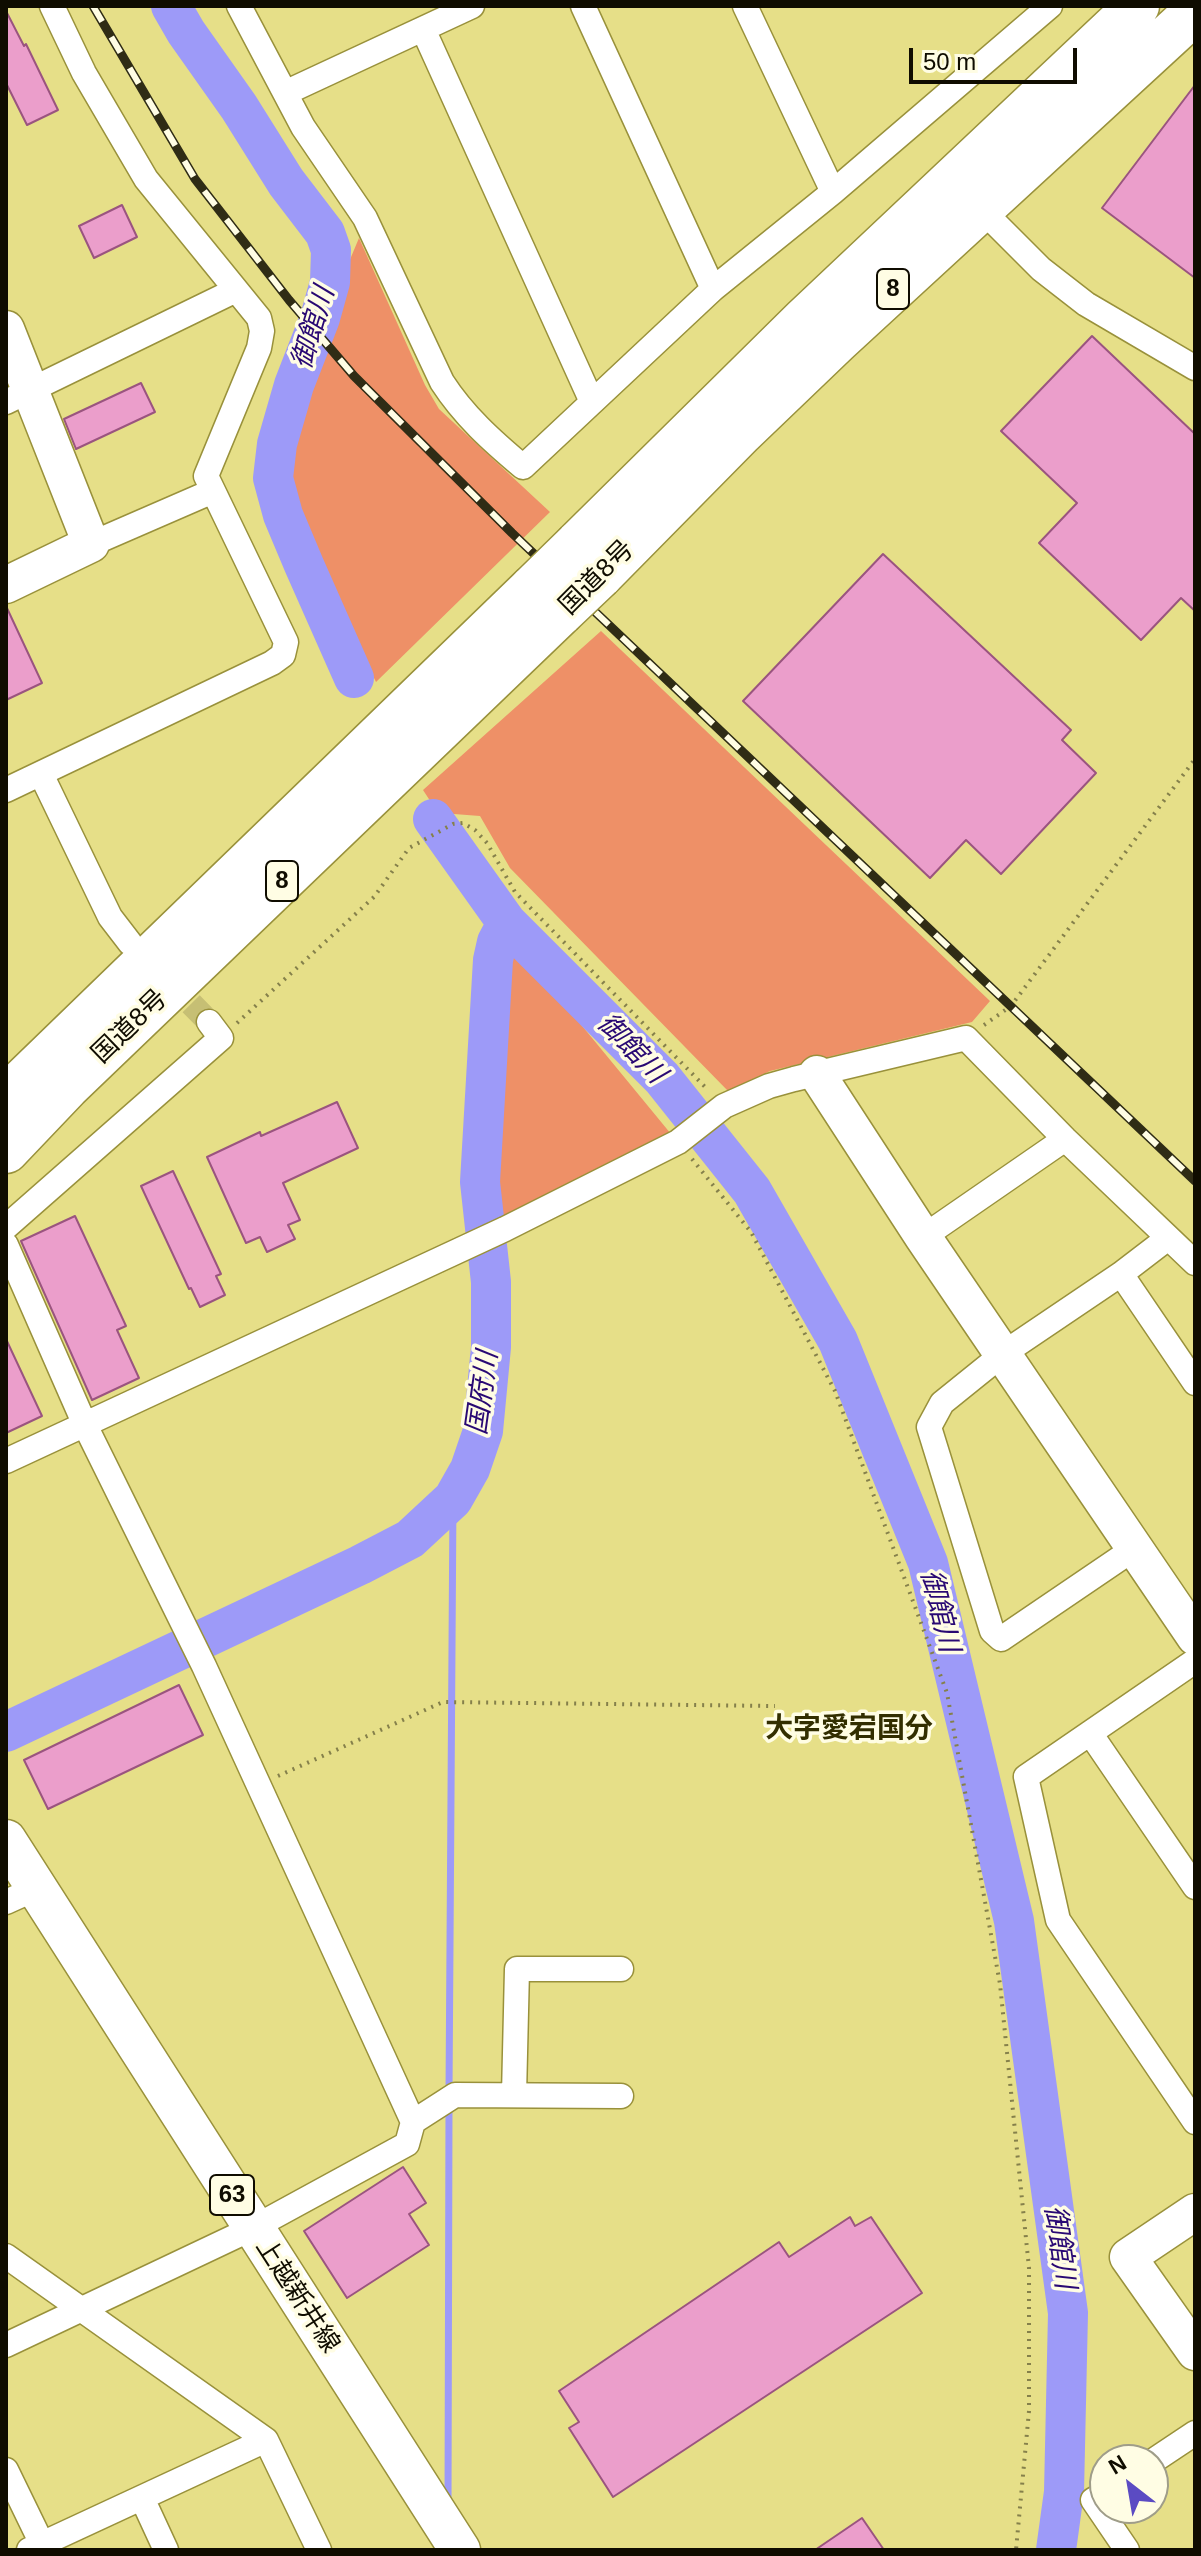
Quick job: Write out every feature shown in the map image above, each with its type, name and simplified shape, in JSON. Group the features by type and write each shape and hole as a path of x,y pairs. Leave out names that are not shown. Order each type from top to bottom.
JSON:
{"highway":[{"name":"国道8号","path":"589,560 817,307 1137,6"},
{"name":"国道8号","path":"6,1097 589,560 741,433 1195,12"},
{"name":"国道8号","path":"6,1151 547,600"}],"main road":[{"name":"上越新井線","path":"6,1840 22,1895 253,2228 460,2550"}],"street":[{"path":"6,790 272,663 283,655 286,642 206,476 259,348 262,331 259,318 146,179 84,73 52,6"},
{"path":"239,6 303,127 365,218 442,382 475,426 523,467 713,289 833,192 1050,6"},
{"path":"285,93 472,6"},
{"path":"583,6 713,289"},
{"path":"748,7 833,192"},
{"path":"423,29 592,402"},
{"path":"981,209 1041,269 1086,304 1195,368"},
{"path":"18,396 234,291"},
{"path":"6,329 18,396 91,544"},
{"path":"6,585 213,491"},
{"path":"41,774 110,917 130,943"},
{"path":"6,1227 215,1030"},
{"path":"6,1461 505,1229 678,1142 724,1106 769,1086 966,1038 1065,1139 1195,1263"},
{"path":"817,1074 923,1237 1195,1637"},
{"path":"923,1237 1065,1139"},
{"path":"1135,1548 1001,1639 992,1631 929,1427 942,1403 1004,1353 1121,1274 1168,1238"},
{"path":"6,1245 85,1425 204,1666 413,2122 407,2144 253,2228 6,2345"},
{"path":"1121,1274 1195,1383"},
{"path":"1195,1661 1026,1777 1058,1920 1195,2122"},
{"path":"1090,1733 1195,1887"},
{"path":"514,2095 517,1969 621,1969"},
{"path":"413,2122 455,2095 621,2096"},
{"path":"1195,2212 1128,2257 1195,2352"},
{"path":"6,2256 266,2440 319,2550"},
{"path":"1169,2450 1195,2433"},
{"path":"6,2470 36,2547 266,2440"},
{"path":"142,2498 166,2550"},
{"path":"1109,2524 1127,2550"}],"path":[{"path":"966,1038 1011,1006 1195,759"},
{"path":"215,1030 374,897 409,848 453,824 463,823 487,843 515,892 724,1106"},
{"path":"678,1142 751,1232 835,1391 947,1693 1000,1984 1029,2268 1029,2411 1016,2550"},
{"path":"257,1785 443,1702 775,1706"}],"shaded area":[{"path":"359,238 425,385 439,409 550,512 376,682 319,566 287,483 292,433 341,281"},
{"path":"601,631 990,1001 972,1022 770,1071 728,1091 510,868 480,816 454,814 442,819 423,790"},
{"path":"523,954 671,1134 494,1221 499,980 502,964 510,955"}],"building":[{"path":"6,11 58,110 27,125 6,83"},
{"path":"1195,85 1195,278 1102,208"},
{"path":"122,205 137,237 94,258 79,226"},
{"path":"1092,336 1195,434 1195,611 1181,598 1141,640 1039,543 1077,503 1001,431"},
{"path":"141,383 155,412 76,449 64,419"},
{"path":"883,554 1071,730 1062,740 1096,773 1001,874 966,840 930,878 743,701"},
{"path":"6,606 42,683 6,700"},
{"path":"337,1102 358,1148 283,1183 300,1220 288,1225 295,1239 267,1252 260,1237 246,1243 207,1157"},
{"path":"173,1171 221,1274 216,1276 225,1295 200,1307 141,1186"},
{"path":"75,1216 126,1326 117,1330 139,1378 92,1400 21,1241"},
{"path":"6,1339 42,1416 6,1433"},
{"path":"179,1685 203,1735 48,1809 24,1760"},
{"path":"403,2167 426,2203 409,2214 429,2245 347,2298 304,2231"},
{"path":"850,2217 855,2226 871,2217 922,2293 613,2497 569,2428 579,2422 559,2391 779,2242 789,2257"},
{"path":"862,2518 884,2550 815,2550"}],"waterway":[{"name":"御館川","path":"171,6 286,182 325,233 331,250 330,282 320,318 294,385 277,444 273,478 283,515 354,678"},
{"name":"御館川","path":"433,819 507,923 662,1078 752,1191 838,1341 928,1563 1014,1921 1068,2313 1064,2492 1056,2550"},
{"name":"国府川","path":"6,1732 410,1539 453,1499 470,1469 483,1431 491,1347 491,1282 480,1182 493,960 497,942 507,923"},
{"path":"449,2092 453,1499"},
{"path":"448,2504 449,2104"}],"tunnel":[{"path":"166,978 209,1022"}],"railway":[{"path":"93,6 195,179 289,300 354,376 512,533 1195,1181"}],"district":[{"name":"大字愛宕国分","path":"849,1729"}]}
